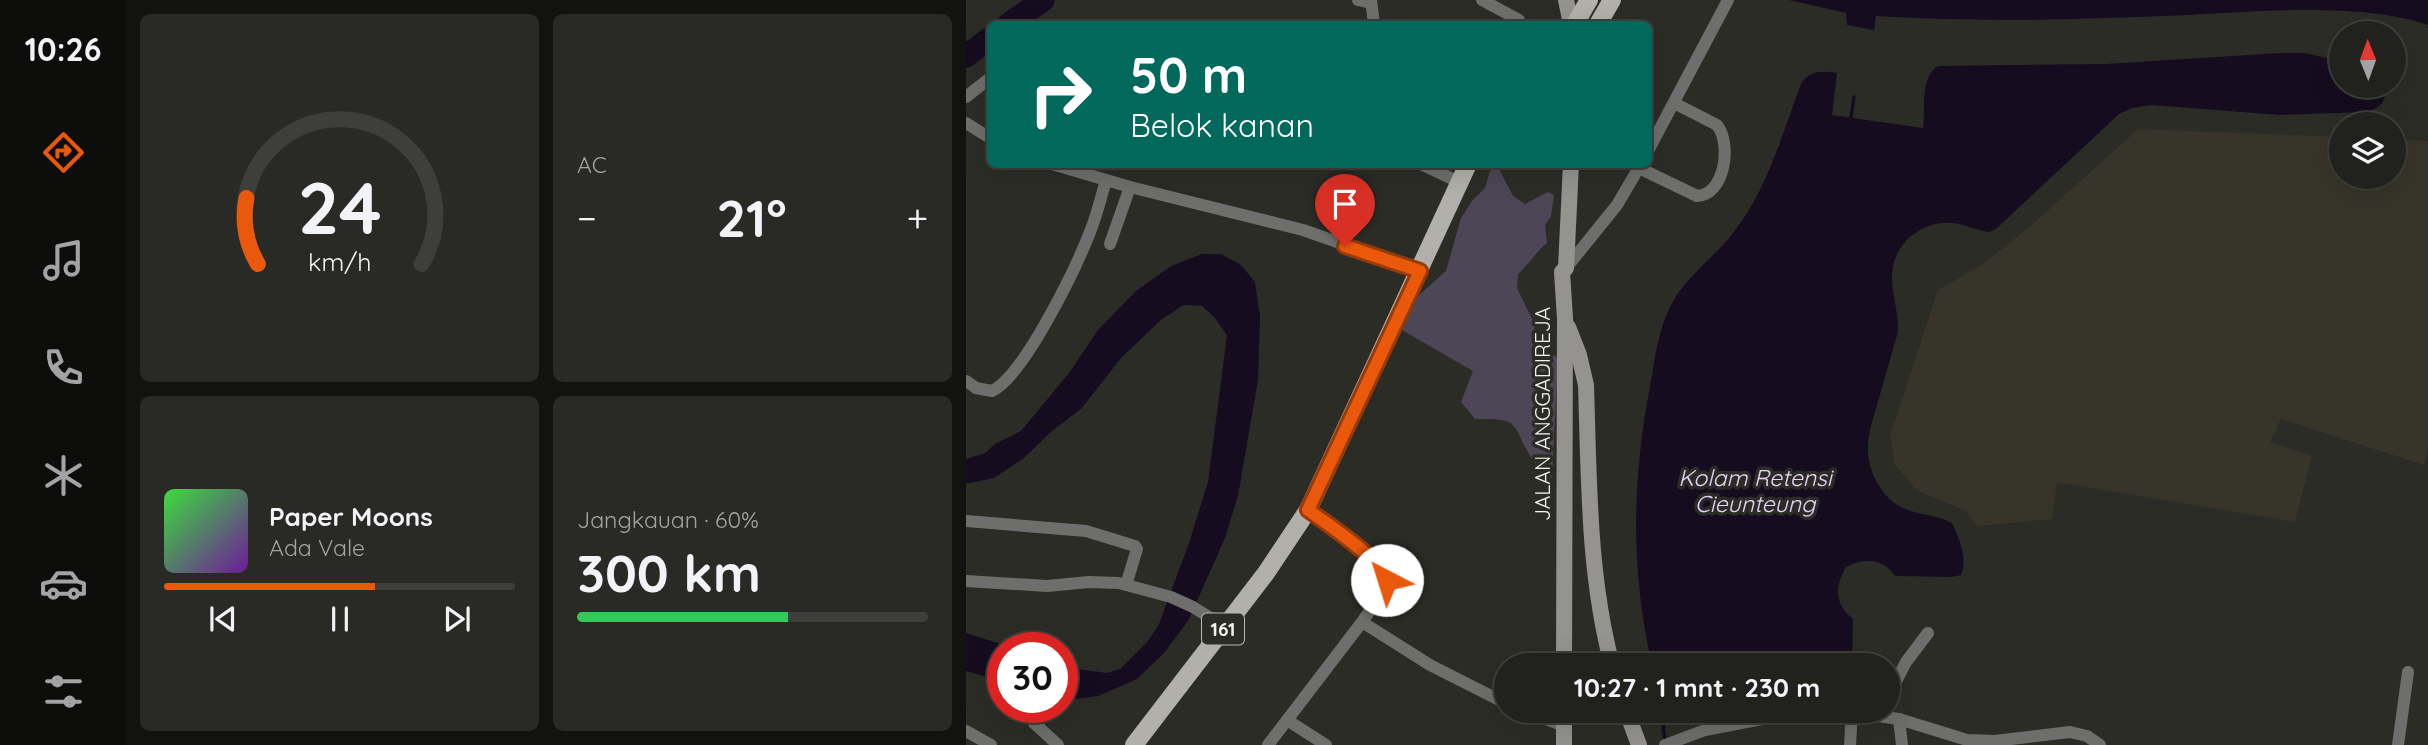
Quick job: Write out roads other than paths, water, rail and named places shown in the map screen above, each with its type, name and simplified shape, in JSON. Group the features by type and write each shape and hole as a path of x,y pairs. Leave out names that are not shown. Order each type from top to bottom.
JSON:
{"main road":[{"path":"1566,0 1572,21"},
{"path":"1575,21 1588,0"},
{"path":"1600,21 1612,0"},
{"name":"161","path":"1134,745 1266,573 1308,510 1466,168"},
{"name":"JALAN ANGGADIREJA","path":"1564,653 1562,272 1566,268 1571,168"},
{"path":"1564,318 1579,355 1586,385 1595,579 1609,653"},
{"path":"1564,723 1564,745"},
{"path":"1631,723 1639,745"}],"street":[{"path":"1358,0 1371,1 1374,21"},
{"path":"1482,0 1519,20"},
{"path":"1652,143 1728,0"},
{"path":"966,97 987,80"},
{"path":"1644,168 1696,196 1709,193 1717,182 1723,166 1720,130 1717,125 1674,103"},
{"path":"966,123 987,136"},
{"path":"1068,168 1130,187 1303,230 1420,271"},
{"path":"1429,168 1459,182"},
{"path":"1566,268 1617,205 1639,168"},
{"path":"966,381 976,388 992,391 1002,386 1029,354 1090,232 1106,180"},
{"path":"1110,244 1130,187"},
{"path":"1268,745 1362,622 1385,589 1387,580 1385,572 1355,545 1308,510"},
{"path":"966,521 1086,531 1135,546 1137,549 1126,585"},
{"path":"966,581 1047,586 1112,582 1171,597 1225,627"},
{"path":"1362,622 1430,665 1494,697"},
{"path":"1900,674 1928,633"},
{"path":"2398,745 2408,672"},
{"path":"1900,719 1968,742 2031,741 2078,733 2100,745"},
{"path":"1287,720 1326,745"},
{"path":"1034,723 1058,745"},
{"path":"1669,743 1704,730 1741,723"},
{"path":"1850,745 1851,723"},
{"path":"1899,723 1902,745"},
{"path":"966,731 992,745"}],"water":[{"path":"1789,0 2428,0 2428,25 2399,17 2367,13 2299,10 2056,19 1876,16 1874,30 1847,25 1846,13"},
{"name":"Kolam Retensi Cieunteung","path":"2304,53 2329,58 2329,98 2384,98 2378,107 2364,112 2280,115 2152,105 2132,108 2119,114 1996,229 1989,232 1958,224 1941,223 1919,230 1902,245 1893,266 1898,332 1870,431 1868,455 1879,486 1896,504 1910,511 1952,523 1963,555 1961,575 1895,576 1885,566 1873,561 1846,567 1839,582 1838,595 1843,608 1853,619 1852,653 1650,653 1637,559 1637,488 1645,417 1660,333 1677,295 1745,217 1773,162 1801,84 1816,72 1837,73 1832,115 1923,128 1924,94 1928,78 1938,66 2105,64"},
{"path":"1202,254 1221,254 1241,265 1255,282 1260,316 1258,380 1238,496 1225,538 1188,621 1164,653 1137,679 1098,696 1078,699 1078,669 1107,673 1120,669 1148,641 1159,624 1208,482 1227,335 1202,306 1184,305 1162,319 1122,357 1081,409 1052,431 1024,458 994,478 970,483 966,483 966,459 985,453 995,444 1021,431 1069,373 1098,330 1136,291 1171,266"},
{"path":"966,633 987,640 987,677 966,671"}],"waterway":[{"path":"1013,21 1043,0"},
{"path":"966,56 987,40"},
{"path":"1851,118 1854,97"},
{"path":"1663,723 1666,743"}]}
